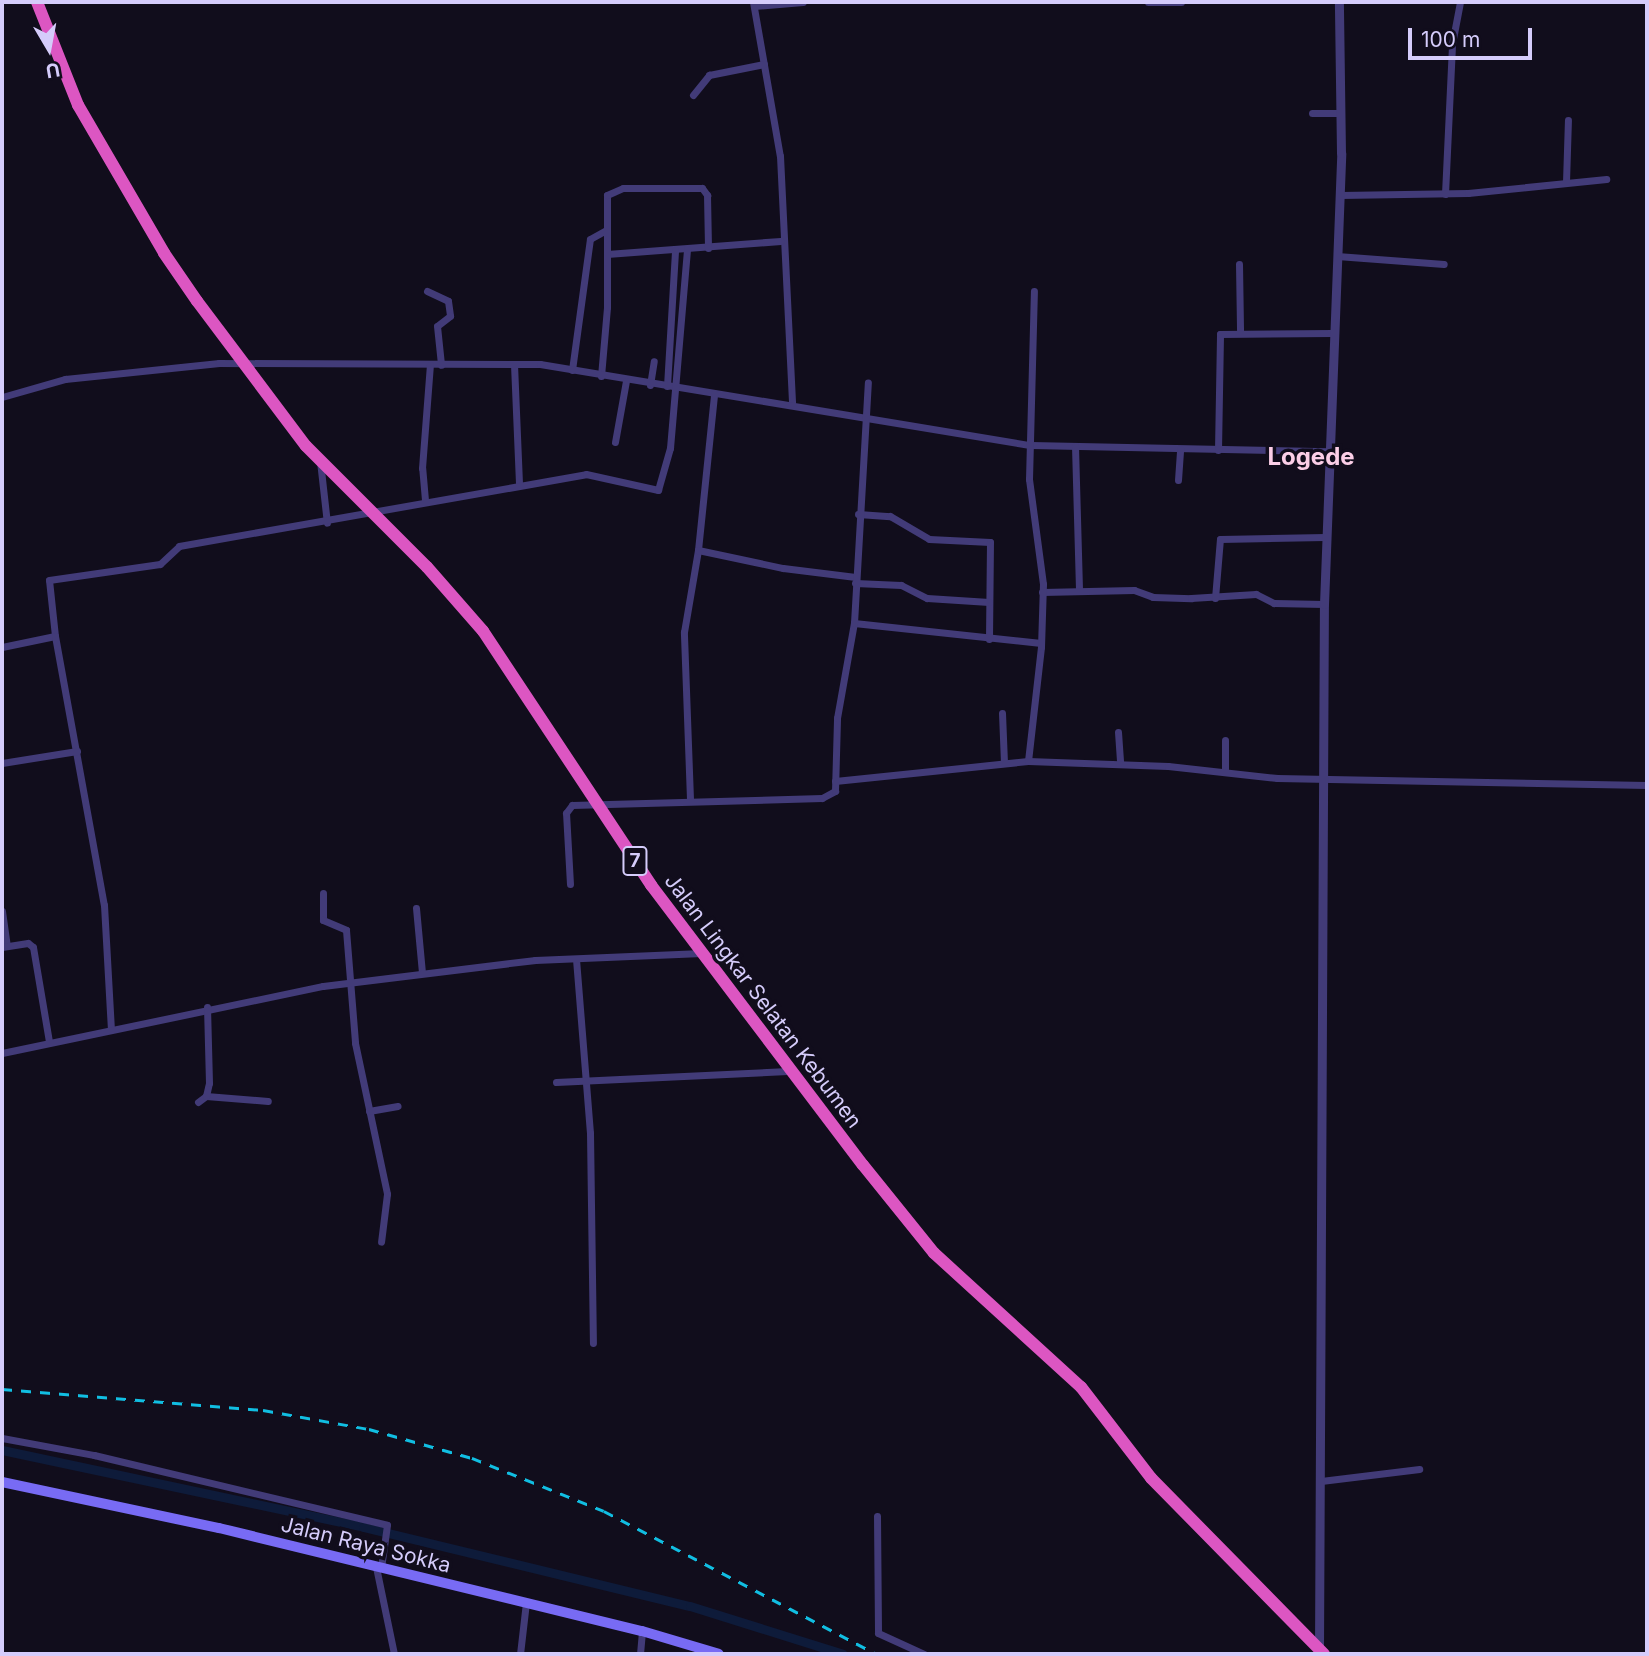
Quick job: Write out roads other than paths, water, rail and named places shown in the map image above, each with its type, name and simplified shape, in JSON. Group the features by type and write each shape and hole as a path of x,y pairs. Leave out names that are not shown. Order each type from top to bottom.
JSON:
{"highway":[{"name":"Jalan Lingkar Selatan Kebumen","path":"37,2 78,105 164,253 242,362 319,460 370,514 427,567 483,631 597,805 702,953 934,1253 1081,1387 1151,1478 1320,1652"}],"main road":[{"name":"Jalan Raya Sokka","path":"2,1482 192,1521 642,1631 716,1654"}],"street":[{"path":"792,403 781,241 780,165 753,4 803,2"},
{"path":"1148,2 1181,2"},
{"path":"1320,1652 1324,604 1332,333 1340,195 1339,2"},
{"path":"1445,194 1452,44 1460,2"},
{"path":"693,95 709,75 764,64"},
{"path":"1312,113 1340,113"},
{"path":"1566,182 1568,120"},
{"path":"1340,195 1445,194 1606,179"},
{"path":"601,376 607,195 612,191 702,188 707,198 708,248"},
{"path":"572,370 590,239 606,230"},
{"path":"607,254 781,241"},
{"path":"111,1029 104,905 55,636 50,580 160,564 179,546 327,523 425,500 519,485 590,475 658,490 670,448 669,417 676,387 687,249"},
{"path":"667,386 675,250"},
{"path":"1337,256 1444,264"},
{"path":"1239,264 1240,331"},
{"path":"428,291 448,301 450,316 437,326 441,365"},
{"path":"1028,761 1041,643 1042,592 1041,547 1029,479 1034,291"},
{"path":"1218,450 1219,337 1240,331 1332,333"},
{"path":"650,385 654,361"},
{"path":"2,397 103,373 242,362 514,364 572,370 626,382 792,403 1031,445 1328,452"},
{"path":"514,364 519,485"},
{"path":"425,500 422,458 430,365"},
{"path":"615,442 626,382"},
{"path":"570,884 567,810 572,805 690,799 822,798 832,794 835,781 837,718 853,623 868,382"},
{"path":"690,799 684,632 698,550 714,394"},
{"path":"1075,446 1079,591"},
{"path":"1178,480 1180,450"},
{"path":"319,460 327,523"},
{"path":"858,514 890,516 929,539 990,542 989,639"},
{"path":"1214,598 1219,540 1325,537"},
{"path":"698,550 783,568 901,586 927,598 989,602"},
{"path":"1042,592 1134,590 1153,597 1214,598 1255,594 1274,603 1324,604"},
{"path":"853,623 1041,643"},
{"path":"2,647 55,636"},
{"path":"1002,713 1004,763"},
{"path":"1118,732 1119,764"},
{"path":"1225,740 1225,772"},
{"path":"2,763 77,751"},
{"path":"835,781 1028,761 1119,764 1324,778 1647,785"},
{"path":"323,894 323,920 345,927 355,1043 387,1194 381,1242"},
{"path":"416,908 422,973"},
{"path":"2,911 4,947 28,943 33,947 49,1042"},
{"path":"2,1053 207,1007 350,983 422,973 576,959 702,953"},
{"path":"576,959 587,1084 593,1343"},
{"path":"206,1096 207,1007"},
{"path":"556,1082 587,1084 794,1071"},
{"path":"198,1102 206,1096 268,1101"},
{"path":"369,1111 398,1107"},
{"path":"2,1438 130,1463 387,1525 389,1530 386,1546 379,1567 394,1654"},
{"path":"1321,1481 1419,1469"},
{"path":"877,1516 878,1633 924,1654"},
{"path":"520,1654 526,1602"},
{"path":"640,1654 642,1631"}],"waterway":[{"path":"2,1450 363,1527 690,1606 843,1654"}],"railway":[{"path":"2,1389 263,1410 369,1429 472,1458 604,1511 876,1654"}],"district":[{"name":"Logede","path":"1311,457"}]}
